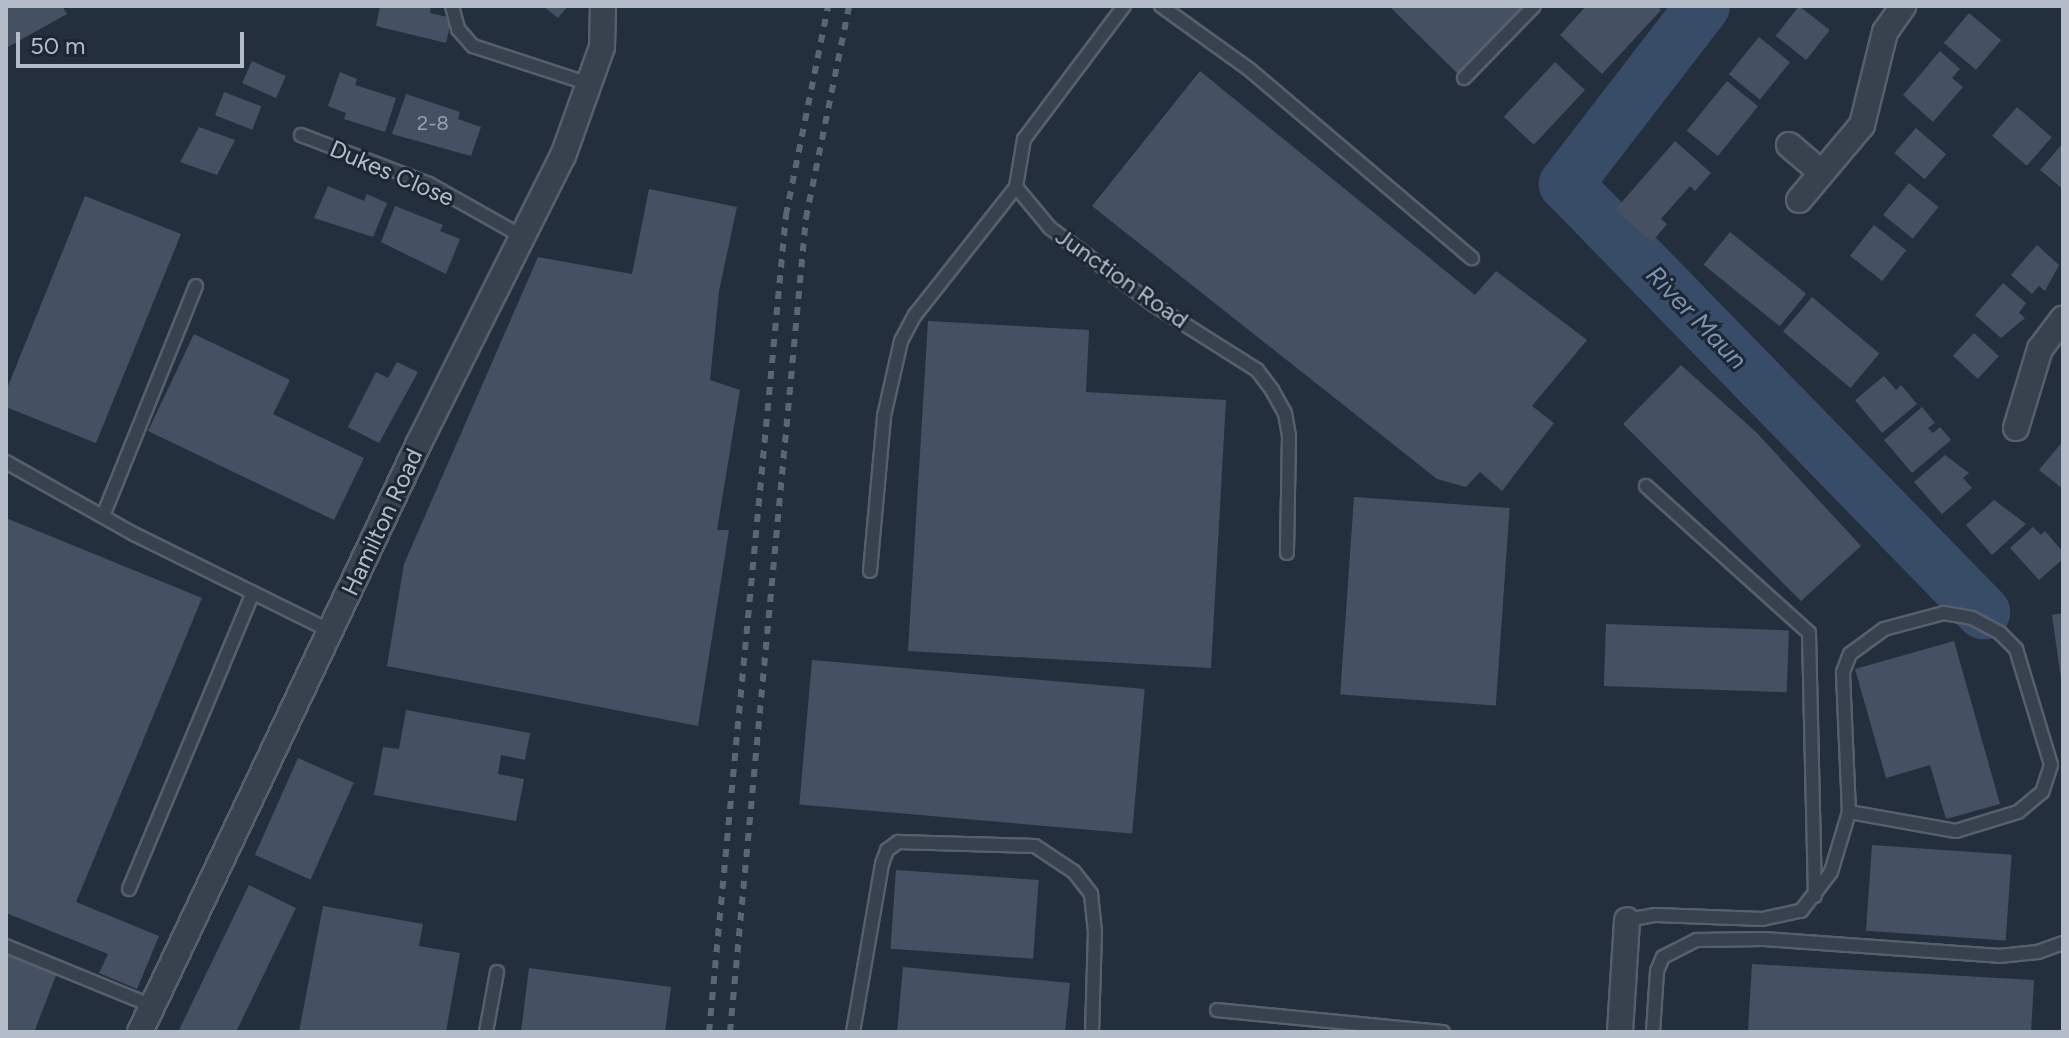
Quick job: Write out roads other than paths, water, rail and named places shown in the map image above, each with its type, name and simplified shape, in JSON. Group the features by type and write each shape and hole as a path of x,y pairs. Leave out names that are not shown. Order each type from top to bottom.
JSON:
{"street":[{"name":"Hamilton Road","path":"140,1032 330,631 563,156 602,47 603,6"},
{"path":"1799,200 1862,125 1885,32 1903,6"},
{"path":"1789,145 1822,173"},
{"path":"2016,428 2040,349 2063,319"},
{"path":"1620,1032 1627,920"}],"lane":[{"path":"452,6 458,29 473,46 589,84"},
{"path":"870,571 884,416 901,341 915,315 1016,187 1024,139 1124,6"},
{"path":"1161,6 1250,70 1472,258"},
{"path":"1464,78 1534,6"},
{"name":"Dukes Close","path":"301,135 429,184 523,237"},
{"name":"Junction Road","path":"1016,187 1050,228 1154,305 1257,370 1272,390 1285,413 1289,436 1287,553"},
{"path":"103,516 196,286"},
{"path":"6,462 103,516 330,631"},
{"path":"1646,486 1809,633 1815,899"},
{"path":"129,889 253,593"},
{"path":"1627,920 1656,915 1783,918 1815,899 1839,851 1849,812 1843,672 1850,654 1884,629 1944,613 1972,618 2000,633 2016,649 2051,765 2042,792 2018,812 1956,831 1849,812"},
{"path":"853,1032 882,864 887,850 898,842 1035,846 1074,872 1091,894 1095,931 1092,1032"},
{"path":"1653,1032 1657,971 1663,957 1697,940 1764,939 1999,956 2038,952 2063,944"},
{"path":"6,946 152,1006"},
{"path":"486,1032 497,972"},
{"path":"1217,1010 1443,1032"}],"waterway":[{"name":"River Maun","path":"1703,6 1566,184 1983,612"}],"railway":[{"path":"709,1032 786,215 828,6"},
{"path":"730,1032 806,218 849,6"}]}
